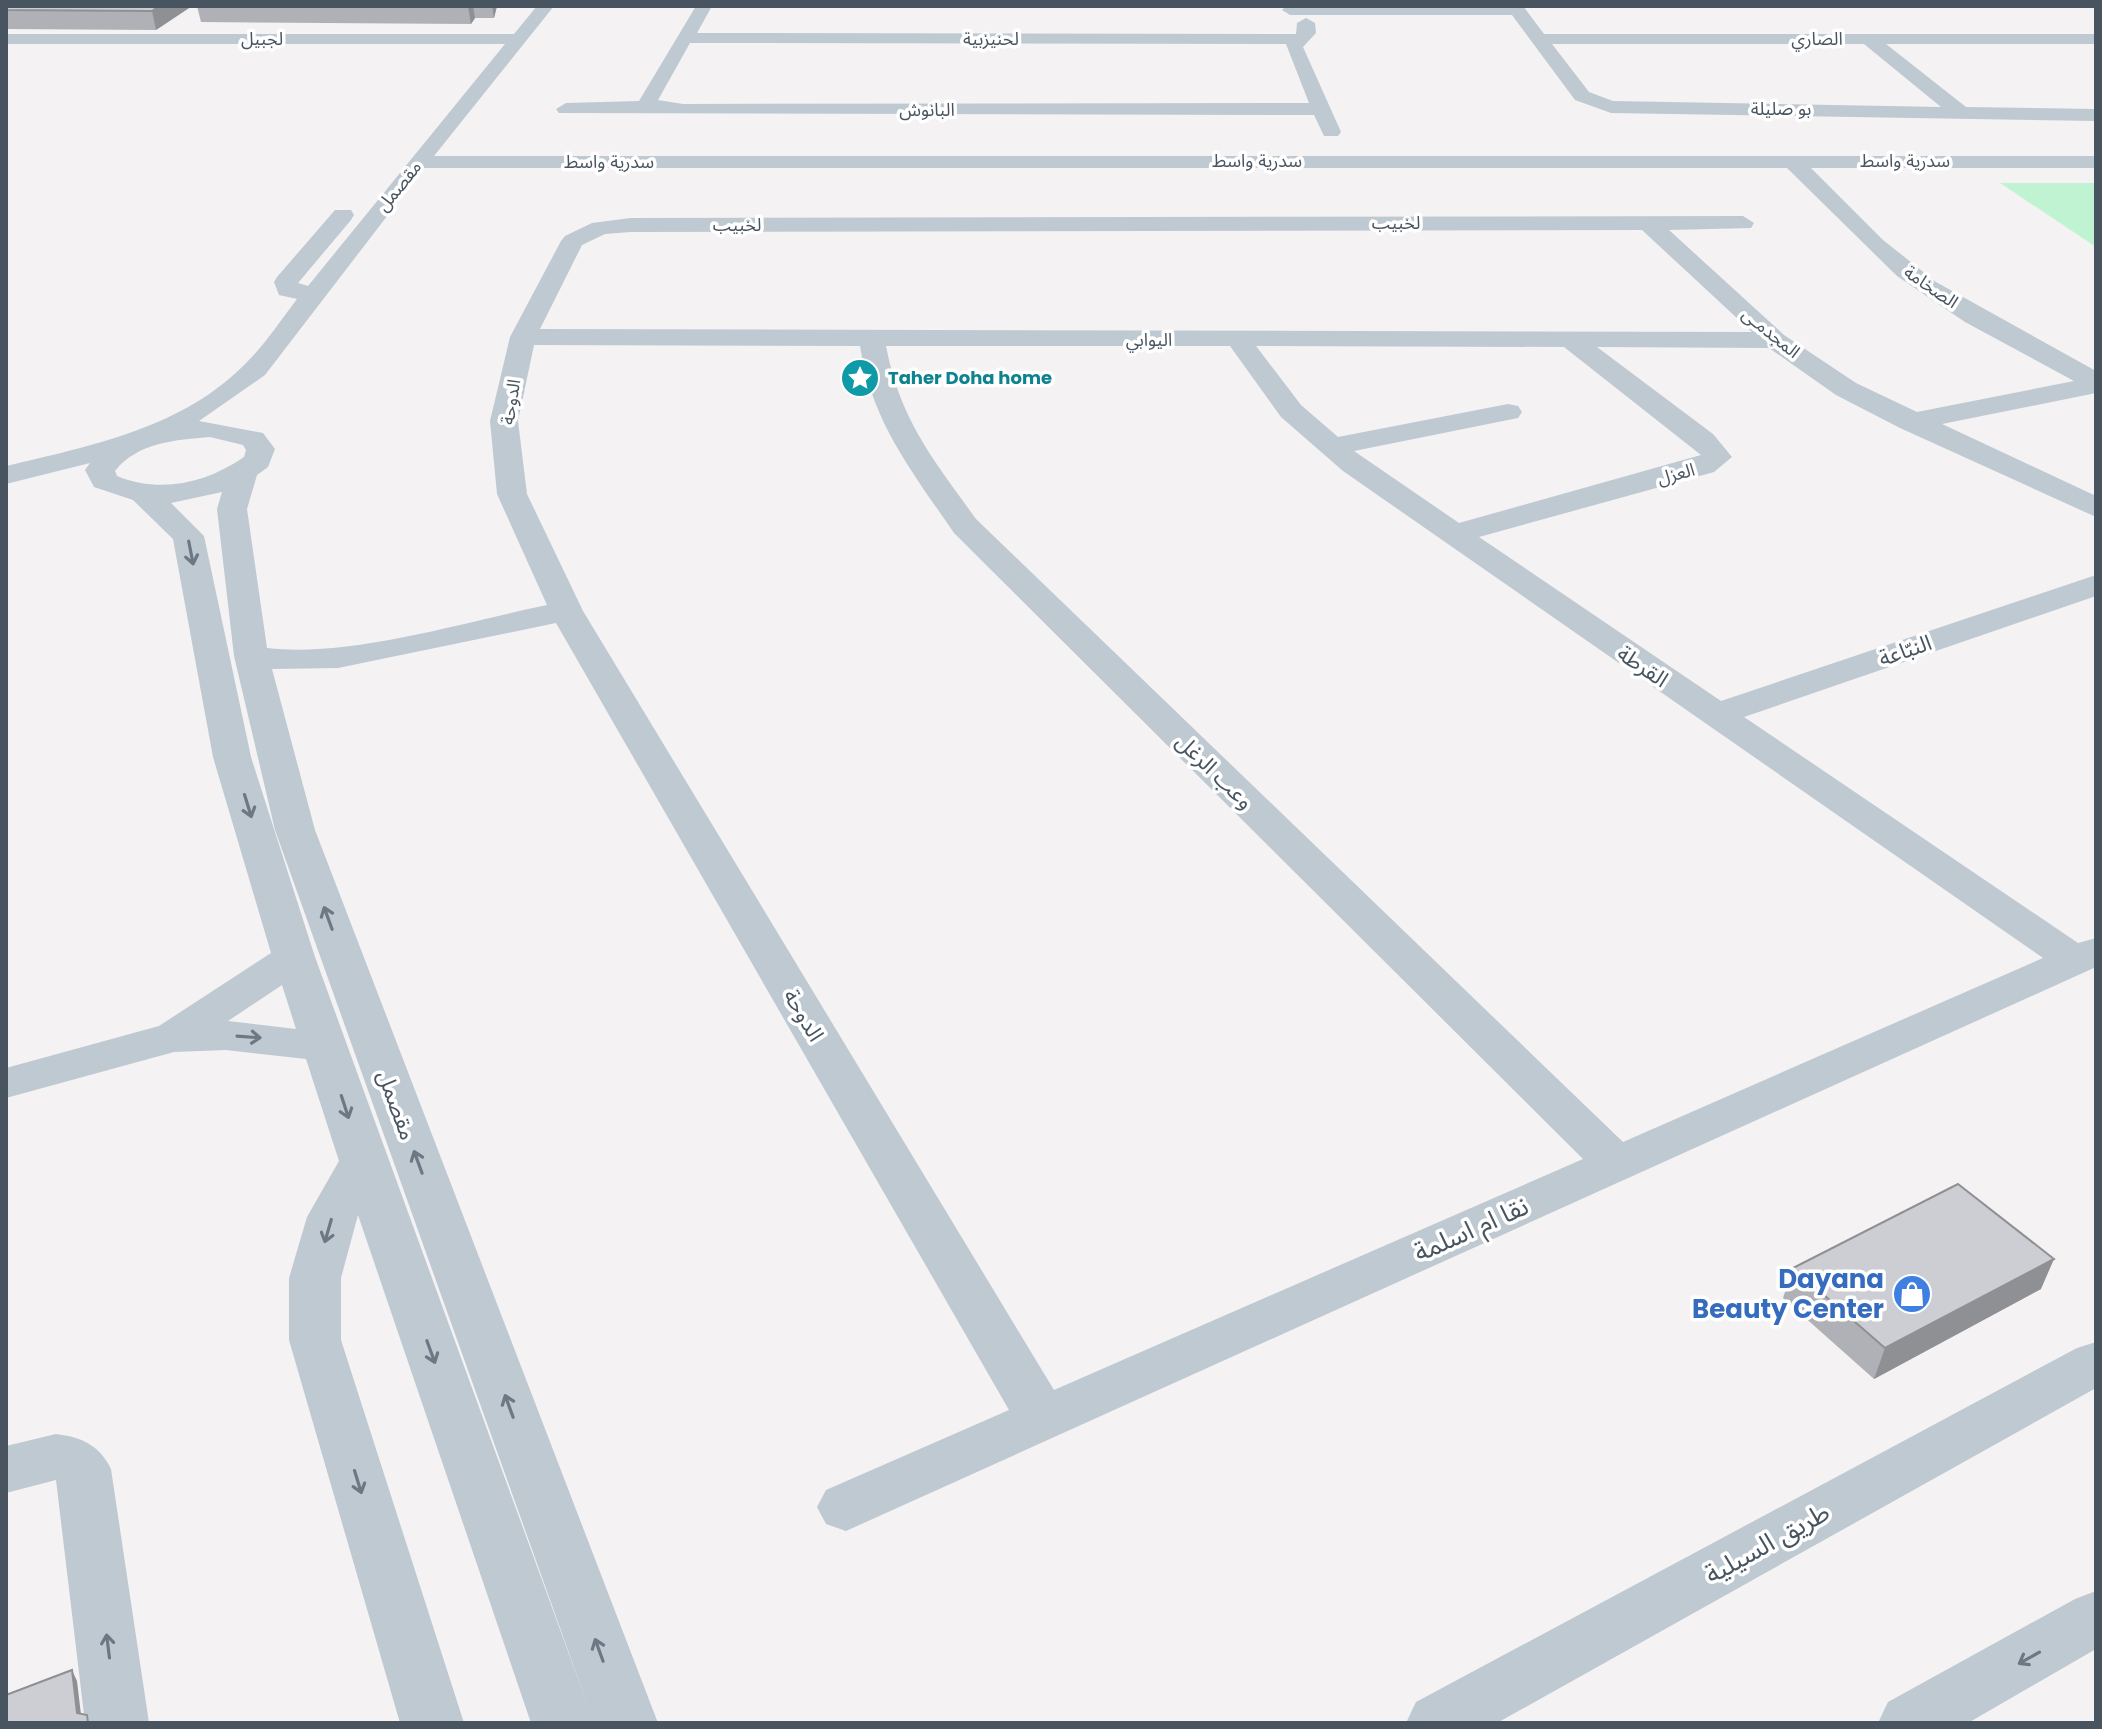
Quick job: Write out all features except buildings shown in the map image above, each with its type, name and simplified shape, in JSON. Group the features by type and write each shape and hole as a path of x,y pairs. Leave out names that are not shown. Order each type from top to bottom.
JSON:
{"street":[{"name":"مقصمل","path":"546,6 383,204 364,204 348,210 286,282 288,290 314,294 256,369 251,430 232,509 257,677 295,830 626,1723"},
{"path":"655,107 648,98 704,6"},
{"path":"1288,8 1487,19"},
{"path":"1288,8 1308,28 1294,46 1345,161"},
{"path":"1364,19 1515,8"},
{"name":"بو صليلة","path":"1515,8 1582,96 1611,107 2096,115"},
{"path":"164,39 185,22"},
{"path":"1833,22 1959,111"},
{"name":"لحنيزبية","path":"684,38 1297,39"},
{"name":"لجبيل","path":"6,39 519,39"},
{"name":"الصاري","path":"1538,39 2096,39"},
{"name":"البانوش","path":"566,109 1320,109"},
{"name":"الصخامة","path":"1791,160 1849,221 1907,272 1982,321 2096,384"},
{"name":"سدرية واسط","path":"418,162 1046,169 1345,161 2096,162"},
{"name":"لخبيب","path":"573,241 588,231 631,225 1048,216 1743,223"},
{"name":"المجدمـى","path":"1648,223 1775,340 1846,389 2096,508"},
{"name":"الدوحة","path":"573,241 523,337 504,421 512,494 566,611 1043,1420"},
{"name":"اليوابي","path":"523,337 1775,340"},
{"name":"وعب الرغل","path":"872,339 880,385 901,434 965,526 1617,1164"},
{"name":"القرطة","path":"1239,341 1291,411 1329,447 1451,535 1715,715 2085,955"},
{"name":"العزل","path":"1451,535 1704,466 1718,457 1703,440 1572,341"},
{"path":"256,369 211,403 108,458 100,470 188,536 232,757 294,957 363,1161 563,1723"},
{"path":"1910,422 2096,384"},
{"path":"1329,447 1508,412"},
{"path":"6,475 139,442 210,429 251,430"},
{"path":"6,485 198,489 251,430"},
{"name":"النبّاعة","path":"1715,715 2096,585"},
{"path":"257,677 295,675 338,658 566,611"},
{"name":"نقا ام اسلمة","path":"846,1507 2085,955"},
{"path":"173,1037 294,957"},
{"path":"6,1083 173,1037 226,1035 325,1047"},
{"path":"363,1161 332,1217 315,1278 315,1340 432,1723"},
{"name":"طريق السيلية","path":"1438,1723 2096,1363"},
{"path":"6,1470 52,1456 76,1461 83,1469 117,1723"},
{"path":"1910,1723 2096,1618"}],"green space":[{"path":"2000,183 2096,183 2096,247"}],"place":[{"name":"Taher Doha home","path":"860,378"},
{"name":"Dayana Beauty Center","path":"1912,1294"}]}
